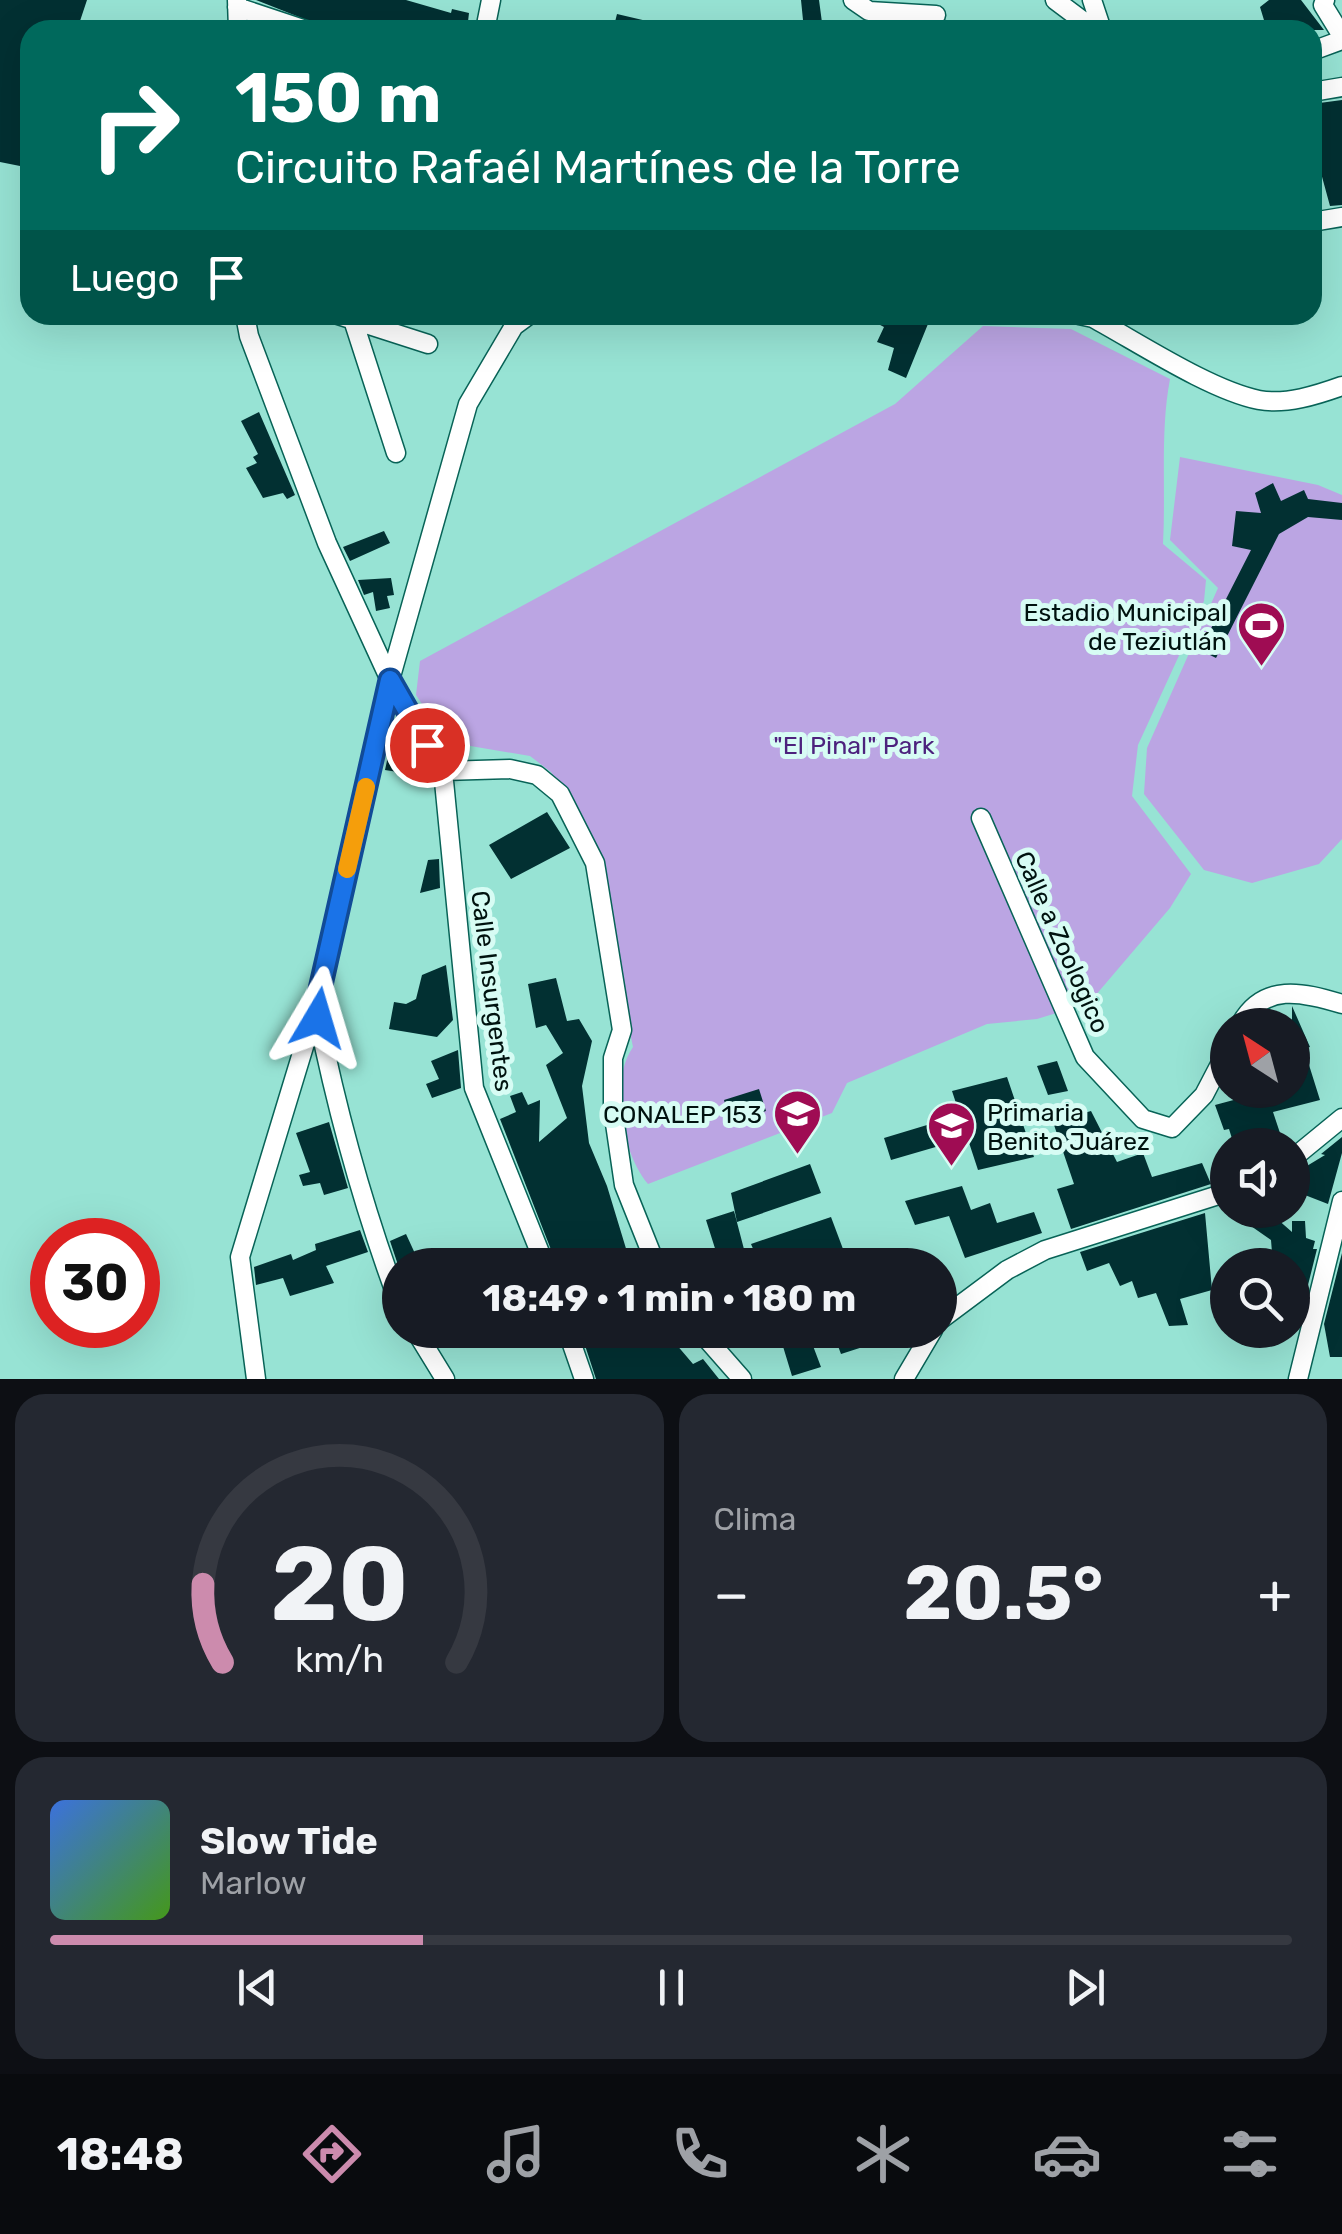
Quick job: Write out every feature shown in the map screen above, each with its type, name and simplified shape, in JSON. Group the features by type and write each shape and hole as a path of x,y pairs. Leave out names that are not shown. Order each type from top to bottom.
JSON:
{"street":[{"path":"853,0 869,20"},
{"path":"1055,0 1084,20"},
{"path":"1325,0 1323,5 1342,38"},
{"path":"237,4 279,20"},
{"path":"246,325 327,543 390,680 442,771 510,768 538,775 560,794 594,863 622,1030 614,1058 613,1110 624,1185 649,1248"},
{"path":"349,325 396,453"},
{"path":"368,325 428,344"},
{"path":"256,1379 240,1257 316,1007 390,680 468,404 515,325"},
{"path":"1106,325 1220,385 1261,400 1311,397 1342,386"},
{"name":"Calle Insurgentes","path":"442,771 474,1088 537,1248"},
{"name":"Calle a Zoologico","path":"981,818 1085,1057 1143,1119 1172,1128 1210,1083"},
{"path":"1253,1008 1270,995 1298,991 1342,1004"},
{"path":"316,1007 331,1084 382,1255"},
{"path":"1310,1144 1342,1118"},
{"path":"957,1307 1007,1270 1045,1250 1210,1198"},
{"path":"1298,1379 1342,1201"},
{"path":"426,1348 445,1379"},
{"path":"573,1348 584,1379"},
{"path":"714,1348 742,1379"},
{"path":"904,1379 923,1348"}],"green space":[{"name":"\"El Pinal\" Park","path":"983,326 1071,329 1170,379 1164,440 1163,544 1206,580 1204,601 1138,745 1132,796 1191,874 1170,908 1089,1003 1037,1019 987,1024 847,1083 832,1113 648,1184 631,1155 622,1117 622,1079 633,1047 591,841 551,772 530,756 447,742 416,695 420,661 895,404"},
{"name":"Estadio Municipal de Teziutlán","path":"1180,457 1318,485 1342,495 1342,839 1319,864 1252,883 1204,870 1144,794 1147,748 1218,588 1170,540"}],"building":[{"path":"0,0 87,0 80,20 20,20 20,166 0,162"},
{"path":"256,0 406,0 451,13 452,9 469,13 468,20 307,20"},
{"path":"801,0 819,0 822,20 803,20"},
{"path":"1269,0 1301,0 1316,20 1264,20 1260,7"},
{"path":"617,14 643,20 616,20"},
{"path":"1342,100 1342,205 1330,206 1322,177 1322,103"},
{"path":"880,325 928,325 906,378 888,370 894,348 877,342 884,327"},
{"path":"259,412 295,495 287,499 283,493 263,498 246,468 257,463 253,457 258,454 241,421"},
{"path":"1273,483 1281,501 1304,490 1308,499 1342,503 1342,520 1308,517 1279,534 1216,658 1200,650 1251,550 1232,546 1236,511 1261,513 1255,493"},
{"path":"384,531 390,543 350,561 343,547"},
{"path":"391,578 394,595 387,596 390,608 376,611 373,592 364,595 358,580"},
{"path":"394,729 404,730 424,763 423,776 385,770"},
{"path":"547,812 570,848 511,879 489,845"},
{"path":"439,859 440,888 420,893 428,860"},
{"path":"446,965 453,1020 437,1037 389,1029 394,1002 406,1004 416,999 422,975"},
{"path":"556,978 567,1021 579,1019 592,1041 582,1086 589,1143 626,1248 550,1248 500,1119 516,1112 510,1096 522,1092 528,1105 540,1100 539,1142 567,1118 546,1065 563,1053 546,1025 536,1028 528,984"},
{"path":"458,1050 461,1088 432,1098 426,1084 439,1079 431,1061"},
{"path":"1057,1061 1068,1091 1048,1095 1037,1066"},
{"path":"1310,1068 1320,1100 1310,1103"},
{"path":"1007,1077 1034,1157 978,1170 952,1091"},
{"path":"759,1089 766,1111 730,1122 724,1100"},
{"path":"1216,1108 1289,1108 1273,1112 1278,1128 1223,1128"},
{"path":"1091,1111 1117,1162 1143,1153 1152,1177 1202,1163 1210,1184 1071,1229 1057,1189 1074,1184 1053,1122"},
{"path":"329,1122 348,1188 324,1195 320,1183 303,1186 299,1175 310,1172 296,1133"},
{"path":"937,1122 946,1144 891,1160 884,1138"},
{"path":"1342,1137 1342,1153 1328,1204 1310,1197 1310,1164 1325,1155 1321,1154"},
{"path":"810,1164 821,1193 737,1222 731,1193"},
{"path":"962,1186 971,1210 990,1203 997,1223 1034,1212 1042,1233 965,1258 949,1216 915,1225 905,1201"},
{"path":"734,1211 744,1248 715,1248 706,1220"},
{"path":"1205,1213 1210,1291 1180,1299 1188,1325 1169,1326 1156,1293 1138,1298 1132,1281 1120,1286 1109,1263 1087,1271 1080,1252"},
{"path":"831,1217 843,1248 753,1248 751,1244"},
{"path":"1254,1228 1287,1228 1292,1232 1292,1228 1305,1228 1306,1238 1315,1241 1313,1249 1317,1249 1310,1277 1310,1248 1272,1248 1271,1240"},
{"path":"360,1230 368,1252 326,1266 334,1283 290,1296 283,1278 256,1285 254,1267 291,1254 293,1260 316,1250 315,1244"},
{"path":"406,1234 412,1248 392,1248 390,1241"},
{"path":"1342,1253 1342,1357 1330,1357 1324,1324"},
{"path":"586,1348 679,1348 693,1364 703,1359 719,1379 596,1379"},
{"path":"783,1348 814,1348 821,1367 792,1376"},
{"path":"839,1348 860,1348 841,1354"}],"slow traffic":[{"path":"347,869 366,787"}],"place":[{"name":"Estadio Municipal de Teziutlán","path":"1262,668"},
{"name":"CONALEP 153","path":"797,1156"},
{"name":"Primaria Benito Juárez","path":"952,1168"}],"route":[{"path":"318,1018 316,1007 390,680 427,745"}]}
